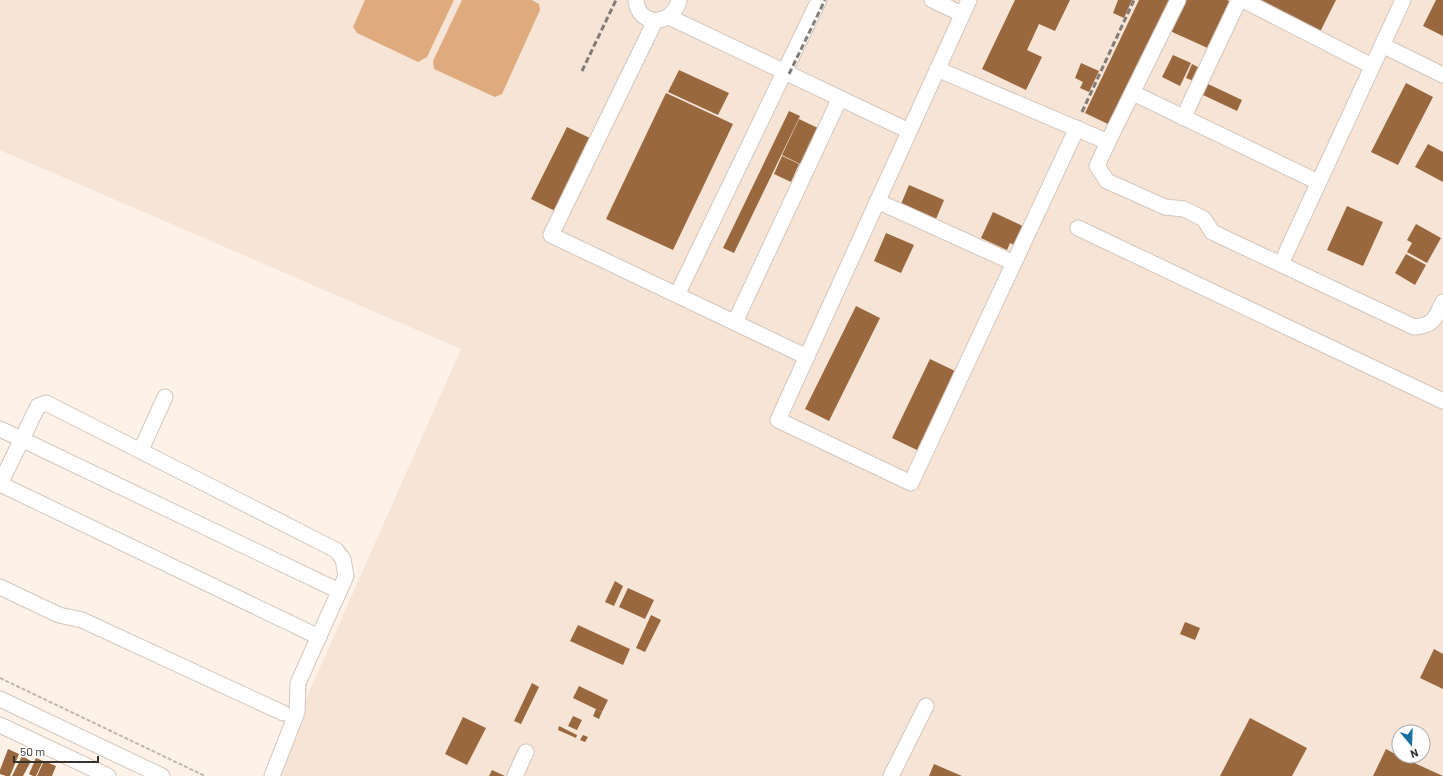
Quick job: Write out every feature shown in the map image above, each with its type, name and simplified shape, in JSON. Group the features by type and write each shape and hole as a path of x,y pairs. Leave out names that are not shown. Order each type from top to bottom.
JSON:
{"street":[{"path":"636,0 638,9 643,15 662,19 784,72 909,131"},
{"path":"679,0 674,13 662,19 551,235 807,356"},
{"path":"677,295 819,0"},
{"path":"932,0 962,14"},
{"path":"968,0 778,420 911,483 1077,128"},
{"path":"1178,0 1108,142 1098,166 1107,181 1165,207 1184,209 1204,219 1212,232 1414,327 1427,325 1435,319 1443,302"},
{"path":"1183,118 1239,0"},
{"path":"1243,0 1372,66"},
{"path":"1280,264 1403,0"},
{"path":"1382,45 1443,75"},
{"path":"937,69 1108,142"},
{"path":"1133,93 1318,182"},
{"path":"735,322 840,98"},
{"path":"877,201 1014,263"},
{"path":"1078,228 1443,401"},
{"path":"141,450 165,397"},
{"path":"272,776 297,712 298,683 319,637 346,576 346,569 343,559 336,550 141,450 46,403 38,406 0,484 319,637"},
{"path":"0,429 339,591"},
{"path":"0,587 59,615 82,620 283,713"},
{"path":"0,719 4,701 162,776"},
{"path":"891,776 926,706"},
{"path":"0,725 108,776"},
{"path":"514,776 526,752"}],"path":[{"path":"0,678 205,776"}],"shaded area":[{"path":"0,0 1443,0 1443,776 272,776 461,349 0,150"},
{"path":"365,0 454,0 427,57 418,62 357,33 353,27"},
{"path":"462,0 532,0 539,4 540,10 502,94 495,97 434,69 433,61"}],"building":[{"path":"1015,0 1070,0 1055,31 1039,24 1027,50 1042,57 1026,90 982,69"},
{"path":"1118,0 1132,0 1124,18 1113,13"},
{"path":"1139,0 1172,0 1112,126 1085,113"},
{"path":"1184,0 1227,0 1233,3 1212,50 1170,31"},
{"path":"1254,0 1336,0 1320,32"},
{"path":"1436,0 1443,0 1443,36 1423,26"},
{"path":"1173,55 1191,63 1180,86 1162,77"},
{"path":"1081,63 1099,71 1089,92 1080,88 1083,82 1075,78"},
{"path":"1192,64 1202,69 1196,82 1186,78"},
{"path":"679,70 729,93 718,115 668,92"},
{"path":"1406,83 1433,97 1398,165 1371,152"},
{"path":"1208,84 1242,100 1237,111 1203,95"},
{"path":"666,93 733,124 673,250 606,219"},
{"path":"789,111 800,116 734,253 723,248"},
{"path":"799,119 822,130 804,166 782,155"},
{"path":"567,127 594,140 559,213 531,199"},
{"path":"1428,144 1443,152 1443,182 1415,167"},
{"path":"782,156 799,164 791,182 774,174"},
{"path":"909,185 944,200 936,219 901,204"},
{"path":"1347,206 1383,222 1363,266 1327,250"},
{"path":"993,212 1025,227 1016,246 1010,243 1007,250 981,238"},
{"path":"1416,224 1441,238 1427,263 1407,252 1412,243 1407,240"},
{"path":"886,233 914,245 901,273 874,261"},
{"path":"1406,254 1426,265 1415,285 1395,273"},
{"path":"856,306 880,318 829,421 805,409"},
{"path":"930,359 955,371 917,450 892,438"},
{"path":"615,581 623,586 614,606 605,602"},
{"path":"628,588 654,600 645,619 619,607"},
{"path":"651,615 661,620 645,652 636,648"},
{"path":"1185,622 1200,628 1195,640 1180,634"},
{"path":"578,625 630,649 623,665 570,641"},
{"path":"1434,649 1443,654 1443,689 1420,678"},
{"path":"532,683 539,687 521,724 514,721"},
{"path":"579,686 608,700 602,712 573,698"},
{"path":"596,709 602,712 599,719 593,716"},
{"path":"573,716 582,720 577,730 568,726"},
{"path":"463,717 486,728 467,765 445,754"},
{"path":"1250,718 1307,748 1292,776 1220,776"},
{"path":"559,726 577,735 576,738 558,730"},
{"path":"583,735 588,737 585,742 580,740"},
{"path":"8,749 19,754 10,776 6,776 0,774 0,770"},
{"path":"1386,749 1391,752 1391,764 1417,764 1443,776 1373,776"},
{"path":"22,756 31,761 23,776 12,776"},
{"path":"36,758 43,761 36,776 33,776 29,774"},
{"path":"44,761 56,766 52,776 37,776"},
{"path":"934,764 962,776 929,776"},
{"path":"492,770 505,776 489,776"}],"railway":[{"path":"582,71 616,0"},
{"path":"789,74 825,0"},
{"path":"1082,112 1134,0"}]}
